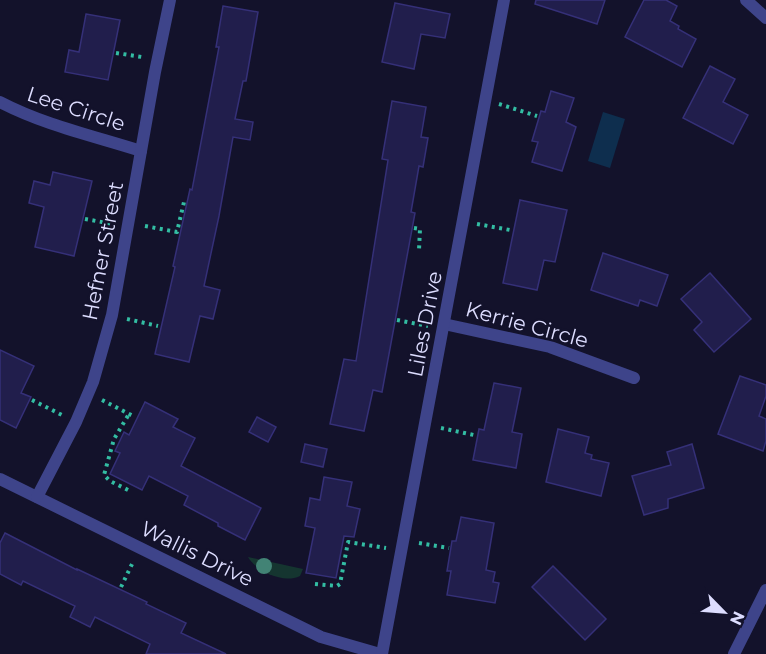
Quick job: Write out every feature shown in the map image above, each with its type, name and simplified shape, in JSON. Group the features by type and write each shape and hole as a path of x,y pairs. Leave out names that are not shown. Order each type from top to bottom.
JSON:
{"street":[{"name":"Hefner Street","path":"37,497 76,422 88,393 112,315 157,60 170,0"},
{"name":"Liles Drive","path":"381,654 504,0"},
{"path":"746,0 766,18"},
{"name":"Lee Circle","path":"0,102 15,110 63,127 141,151"},
{"name":"Kerrie Circle","path":"444,326 550,347 634,378"},
{"name":"Wallis Drive","path":"0,478 321,637 381,654"},
{"path":"734,654 766,590"}],"path":[{"path":"116,52 157,60"},
{"path":"487,100 537,116"},
{"path":"85,219 177,232 184,201"},
{"path":"464,221 510,230"},
{"path":"414,228 420,229 418,250"},
{"path":"112,315 158,326"},
{"path":"397,320 444,326"},
{"path":"88,393 135,417"},
{"path":"32,400 76,422"},
{"path":"128,490 110,481 104,475 114,439 129,414"},
{"path":"425,426 474,435"},
{"path":"315,584 331,587 340,584 348,542 449,548"},
{"path":"121,587 140,547"}],"green space":[{"path":"248,557 303,569 300,576 286,579 264,572"}],"water":[{"path":"603,112 625,119 610,168 588,161"}],"building":[{"path":"536,0 605,0 597,24 535,4"},
{"path":"644,0 666,0 677,6 670,21 679,26 678,29 696,39 682,67 625,37"},
{"path":"395,3 450,14 445,38 421,34 414,69 382,62"},
{"path":"223,6 258,12 246,81 243,81 235,119 253,122 250,140 233,137 204,286 220,290 213,319 200,316 189,362 155,354 190,189 192,190 219,47 216,47"},
{"path":"86,14 120,20 108,80 65,72 69,50 79,52"},
{"path":"710,66 735,79 723,102 748,115 733,144 683,118"},
{"path":"551,91 574,98 566,122 576,127 562,171 532,162 538,142 532,141 541,111 545,112"},
{"path":"392,101 426,107 421,137 428,138 423,167 419,166 411,212 415,213 382,392 373,390 364,431 330,424 344,359 356,361 388,160 382,159"},
{"path":"53,172 92,181 74,256 35,247 44,207 29,203 34,181 50,185"},
{"path":"520,200 567,210 555,262 544,260 537,290 503,283"},
{"path":"603,253 668,275 657,306 640,300 638,306 591,290"},
{"path":"710,273 751,319 714,352 694,330 702,322 681,299"},
{"path":"0,350 34,366 21,393 31,397 16,428 0,420"},
{"path":"740,376 766,385 766,396 759,416 766,419 766,441 763,451 718,434"},
{"path":"494,383 521,388 512,432 522,434 516,468 473,460 479,429 484,430"},
{"path":"145,402 178,419 173,427 195,438 181,466 261,508 245,540 184,505 188,496 149,476 142,490 110,474 120,453 115,451 124,432 129,435"},
{"path":"257,417 276,427 268,442 249,432"},
{"path":"558,429 589,437 585,453 592,455 591,459 609,463 601,496 546,482"},
{"path":"305,444 327,449 323,467 301,462"},
{"path":"692,444 704,488 668,499 668,508 644,515 632,476 671,465 667,452"},
{"path":"324,477 352,482 347,506 360,509 354,537 344,536 336,578 306,573 315,528 305,526 310,498 320,500"},
{"path":"461,517 494,523 486,570 495,572 493,582 499,583 495,603 447,595 451,571 447,571 452,541 456,541"},
{"path":"5,533 186,623 181,633 226,654 146,654 150,644 95,617 90,627 70,617 75,606 23,581 21,585 0,574 0,543"},
{"path":"553,566 606,619 585,640 532,587"}]}
